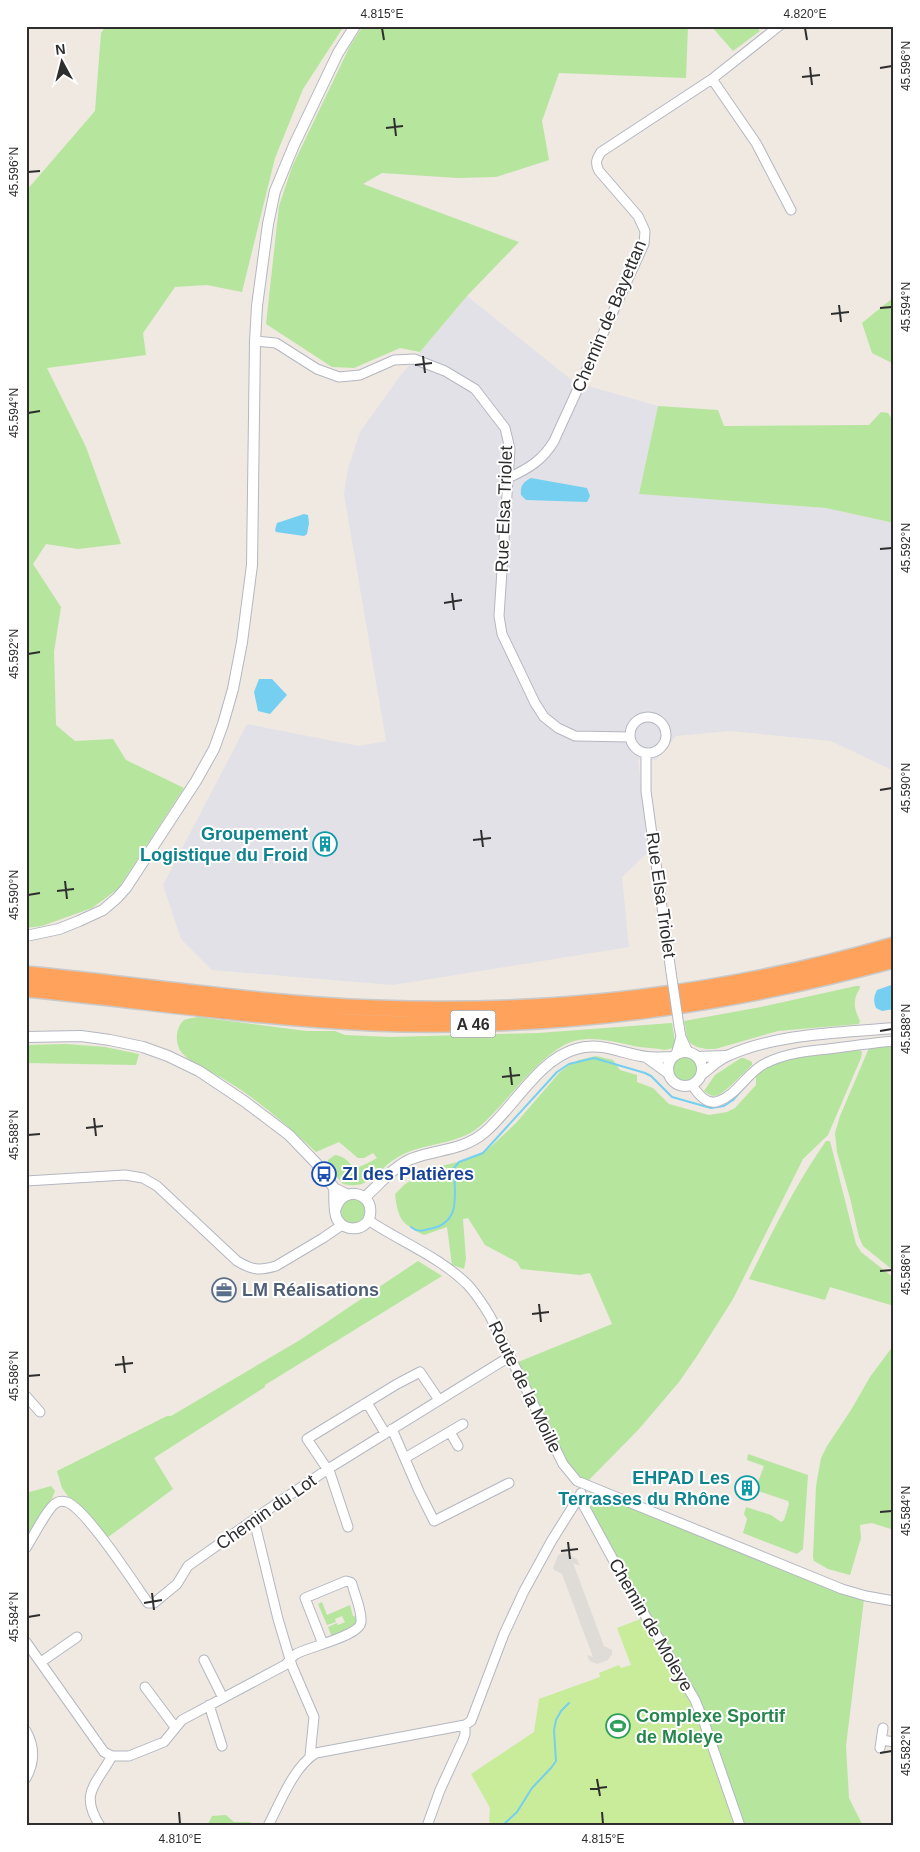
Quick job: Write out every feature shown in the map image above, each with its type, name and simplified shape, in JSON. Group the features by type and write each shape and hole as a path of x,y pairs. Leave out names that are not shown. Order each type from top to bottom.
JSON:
{"highway":[{"name":"A 46","path":"26,974 316,1004 375,1008 477,1009 580,1004 667,994 782,973 894,945"},
{"name":"A 46","path":"26,989 329,1020 473,1024 581,1018 667,1009 767,991 894,960"},
{"path":"851,972 860,978 894,969"}],"street":[{"path":"26,936 58,929 79,921 103,910 117,898 137,872 196,781 214,749 233,689 242,642 252,565 255,341 257,306 268,224 275,191 294,145 338,53 355,26"},
{"name":"Chemin de Bayettan","path":"508,478 535,464 547,454 644,244 644,231 638,216 599,171 596,159 601,152 712,80 778,26"},
{"path":"712,80 756,143 791,210"},
{"name":"Rue Elsa Triolet","path":"255,341 276,343 317,368 339,377 360,375 394,360 414,359 445,371 475,389 505,428 510,449 499,616 502,634 535,703 544,717 558,728 575,736 630,737"},
{"path":"648,717 656,719 662,725 665,732 663,745 653,752 646,753 635,748 630,737 633,725 639,719 648,717"},
{"name":"Rue Elsa Triolet","path":"646,753 646,791 679,1026 680,1037 675,1056"},
{"path":"364,1198 406,1162 421,1156 461,1146 477,1138 490,1127 548,1064 563,1054 584,1047 599,1046 646,1057 725,1056 784,1039 894,1028"},
{"path":"26,1037 81,1036 143,1047 168,1056 207,1076 289,1135 316,1163 334,1188 336,1214 342,1225 356,1228 365,1224 368,1220 370,1208 364,1198 334,1188"},
{"name":"Rue Elsa Triolet","path":"680,1037 693,1055"},
{"path":"692,1085 698,1094 706,1100 712,1102 720,1101 765,1063 784,1056 894,1040"},
{"path":"693,1055 702,1066 702,1074"},
{"path":"668,1073 670,1062 675,1056"},
{"path":"646,1057 668,1073 675,1083 680,1086 692,1085 702,1074 725,1056"},
{"path":"26,1181 125,1175 143,1178 157,1186 237,1261 252,1269 276,1266 342,1225"},
{"path":"336,1208 340,1200 348,1194"},
{"name":"Route de la Moille","path":"368,1220 446,1267 468,1286 490,1316 563,1464 573,1477 584,1485 630,1501 842,1589 894,1601"},
{"name":"Chemin du Lot","path":"26,1548 50,1508 60,1501 67,1502 80,1513 110,1548 148,1603 154,1603 177,1584 188,1566 254,1520 328,1469 510,1357"},
{"path":"348,1527 328,1469 307,1438 420,1372 439,1400"},
{"path":"26,1396 40,1412"},
{"path":"364,1404 369,1406 389,1431 405,1458 434,1521 510,1483"},
{"path":"405,1458 463,1424"},
{"path":"450,1432 458,1446"},
{"path":"268,1826 298,1770 310,1756 327,1750 465,1725 473,1718 504,1634 528,1583 579,1497 584,1485"},
{"name":"Chemin de Moleye","path":"579,1497 622,1576 695,1700 740,1826"},
{"path":"254,1520 281,1628 291,1660 314,1717 310,1756"},
{"path":"26,1642 104,1752 112,1756 129,1756 164,1742 182,1720 285,1665 295,1654 323,1644 357,1630 361,1623 360,1612 350,1582 346,1581 305,1598 323,1644"},
{"path":"41,1662 77,1637"},
{"path":"204,1660 223,1698"},
{"path":"145,1687 175,1728"},
{"path":"209,1705 222,1746"},
{"path":"427,1826 440,1790 463,1740 465,1725"},
{"path":"883,1728 881,1744 894,1742"},
{"path":"26,1731 32,1742 33,1753 32,1764 26,1778"},
{"path":"100,1826 91,1811 89,1796 112,1756"}],"shaded area":[{"path":"467,296 574,382 658,406 639,494 826,508 894,523 894,771 831,741 730,731 676,736 656,760 638,759 648,852 622,877 629,947 393,985 212,970 181,939 163,885 247,724 359,746 386,741 344,494 348,468 360,432 400,376"},
{"path":"564,1552 577,1559 580,1566 573,1563 604,1646 612,1650 608,1660 597,1664 590,1661 587,1655 593,1657 562,1574 553,1568 558,1555"}],"green space":[{"path":"106,26 344,26 303,89 275,158 242,292 207,285 175,287 143,333 146,355 47,368 86,447 121,544 78,549 46,544 33,564 61,607 54,652 56,725 75,741 113,739 126,760 184,788 118,889 92,908 42,926 26,928 26,191 95,111 101,33"},
{"path":"363,26 688,26 686,78 559,73 542,121 549,160 496,177 457,178 382,173 363,184 519,242 467,296 420,352 400,348 354,368 332,367 266,324 279,206 292,167 350,46"},
{"path":"711,26 755,26 760,31 733,51"},
{"path":"894,297 894,364 872,353 862,323"},
{"path":"658,406 718,410 724,426 869,425 881,412 888,413 894,422 894,523 826,508 639,494"},
{"path":"860,986 855,1004 860,1021 859,1024 778,1031 715,1049 697,1047 690,1043 687,1037 684,1021 761,1007"},
{"path":"198,1017 306,1031 335,1031 345,1035 391,1037 538,1033 672,1023 675,1041 673,1048 665,1050 597,1039 574,1041 548,1056 524,1079 490,1117 470,1133 460,1138 408,1152 391,1162 374,1177 361,1184 353,1185 343,1184 328,1167 328,1160 335,1155 342,1157 352,1166 359,1167 377,1158 373,1153 364,1158 358,1158 339,1142 316,1152 262,1105 227,1081 187,1058 178,1046 178,1028 183,1021"},
{"path":"66,1044 105,1047 139,1054 136,1065 26,1063 26,1045"},
{"path":"894,1044 894,1271 863,1246 859,1237 837,1152 835,1133 840,1116 869,1048"},
{"path":"860,1050 862,1052 861,1058 828,1135 803,1159 733,1299 697,1356 679,1382 639,1429 588,1481 577,1475 569,1465 518,1362 612,1324 590,1273 580,1275 521,1269 517,1262 485,1245 468,1218 463,1219 466,1259 464,1269 452,1265 447,1227 424,1235 411,1228 402,1220 395,1194 404,1185 428,1169 458,1162 484,1153 516,1123 560,1072 579,1060 596,1056 613,1060 620,1070 637,1075 637,1082 653,1088 669,1104 709,1115 727,1112 735,1108 756,1085 756,1072 780,1060"},
{"path":"685,1057 690,1058 696,1064 696,1074 690,1080 685,1081 680,1080 674,1074 673,1069 674,1064 680,1058"},
{"path":"741,1058 752,1062 752,1065 729,1088 715,1096 704,1091 715,1075"},
{"path":"826,1141 830,1141 856,1244 861,1252 894,1278 894,1306 830,1287 825,1300 749,1279 795,1191"},
{"path":"353,1199 362,1202 365,1211 362,1220 353,1223 344,1220 341,1211 344,1202"},
{"path":"418,1261 442,1276 265,1385 265,1387 154,1458 173,1489 107,1538 62,1488 57,1471 167,1416 171,1416 300,1340"},
{"path":"894,1341 894,1530 872,1523 860,1525 861,1538 850,1575 828,1569 814,1561 813,1557 816,1486 821,1458"},
{"path":"748,1454 808,1475 803,1549 797,1554 743,1533 747,1519 744,1514 746,1507 771,1515 781,1522 784,1520 789,1504 788,1501 755,1490 764,1466 747,1460"},
{"path":"51,1486 55,1491 52,1498 26,1539 26,1493"},
{"path":"591,1492 864,1599 846,1746 849,1798 863,1826 743,1826 701,1706 680,1666 612,1551 584,1498 585,1495"},
{"path":"322,1602 327,1615 350,1605 353,1616 357,1617 356,1622 348,1630 332,1637 328,1627 345,1622 342,1616 335,1619 336,1622 327,1625 318,1604"},
{"name":"Complexe Sportif de Moleye","path":"643,1618 686,1691 699,1720 735,1826 492,1826 489,1821 490,1808 471,1774 534,1732 539,1699 600,1677 599,1673 619,1665 621,1668 631,1665 617,1628"},
{"path":"226,1815 234,1822 250,1822 255,1826 207,1826 212,1816"}],"water":[{"path":"531,478 587,488 590,496 587,502 526,500 521,495 521,489 524,483"},
{"path":"304,514 308,515 309,523 307,534 304,536 276,532 277,523"},
{"path":"259,679 272,679 287,695 270,714 258,711 254,692"},
{"path":"894,984 894,1009 882,1011 876,1008 874,999 877,990"}],"waterway":[{"path":"411,1227 417,1230 424,1230 440,1226 447,1220 452,1214 454,1206 454,1168 459,1162 483,1153 557,1072 569,1064 594,1058 645,1073 651,1076 672,1097 711,1108 724,1106 733,1100 746,1085"},
{"path":"502,1826 517,1812 532,1788 556,1761 554,1730 556,1720 569,1703"}],"place":[{"name":"Groupement Logistique du Froid","path":"325,844"},
{"name":"ZI des Platières","path":"324,1174"},
{"name":"LM Réalisations","path":"224,1290"},
{"name":"EHPAD Les Terrasses du Rhône","path":"747,1488"},
{"name":"Complexe Sportif de Moleye","path":"618,1726"}]}
